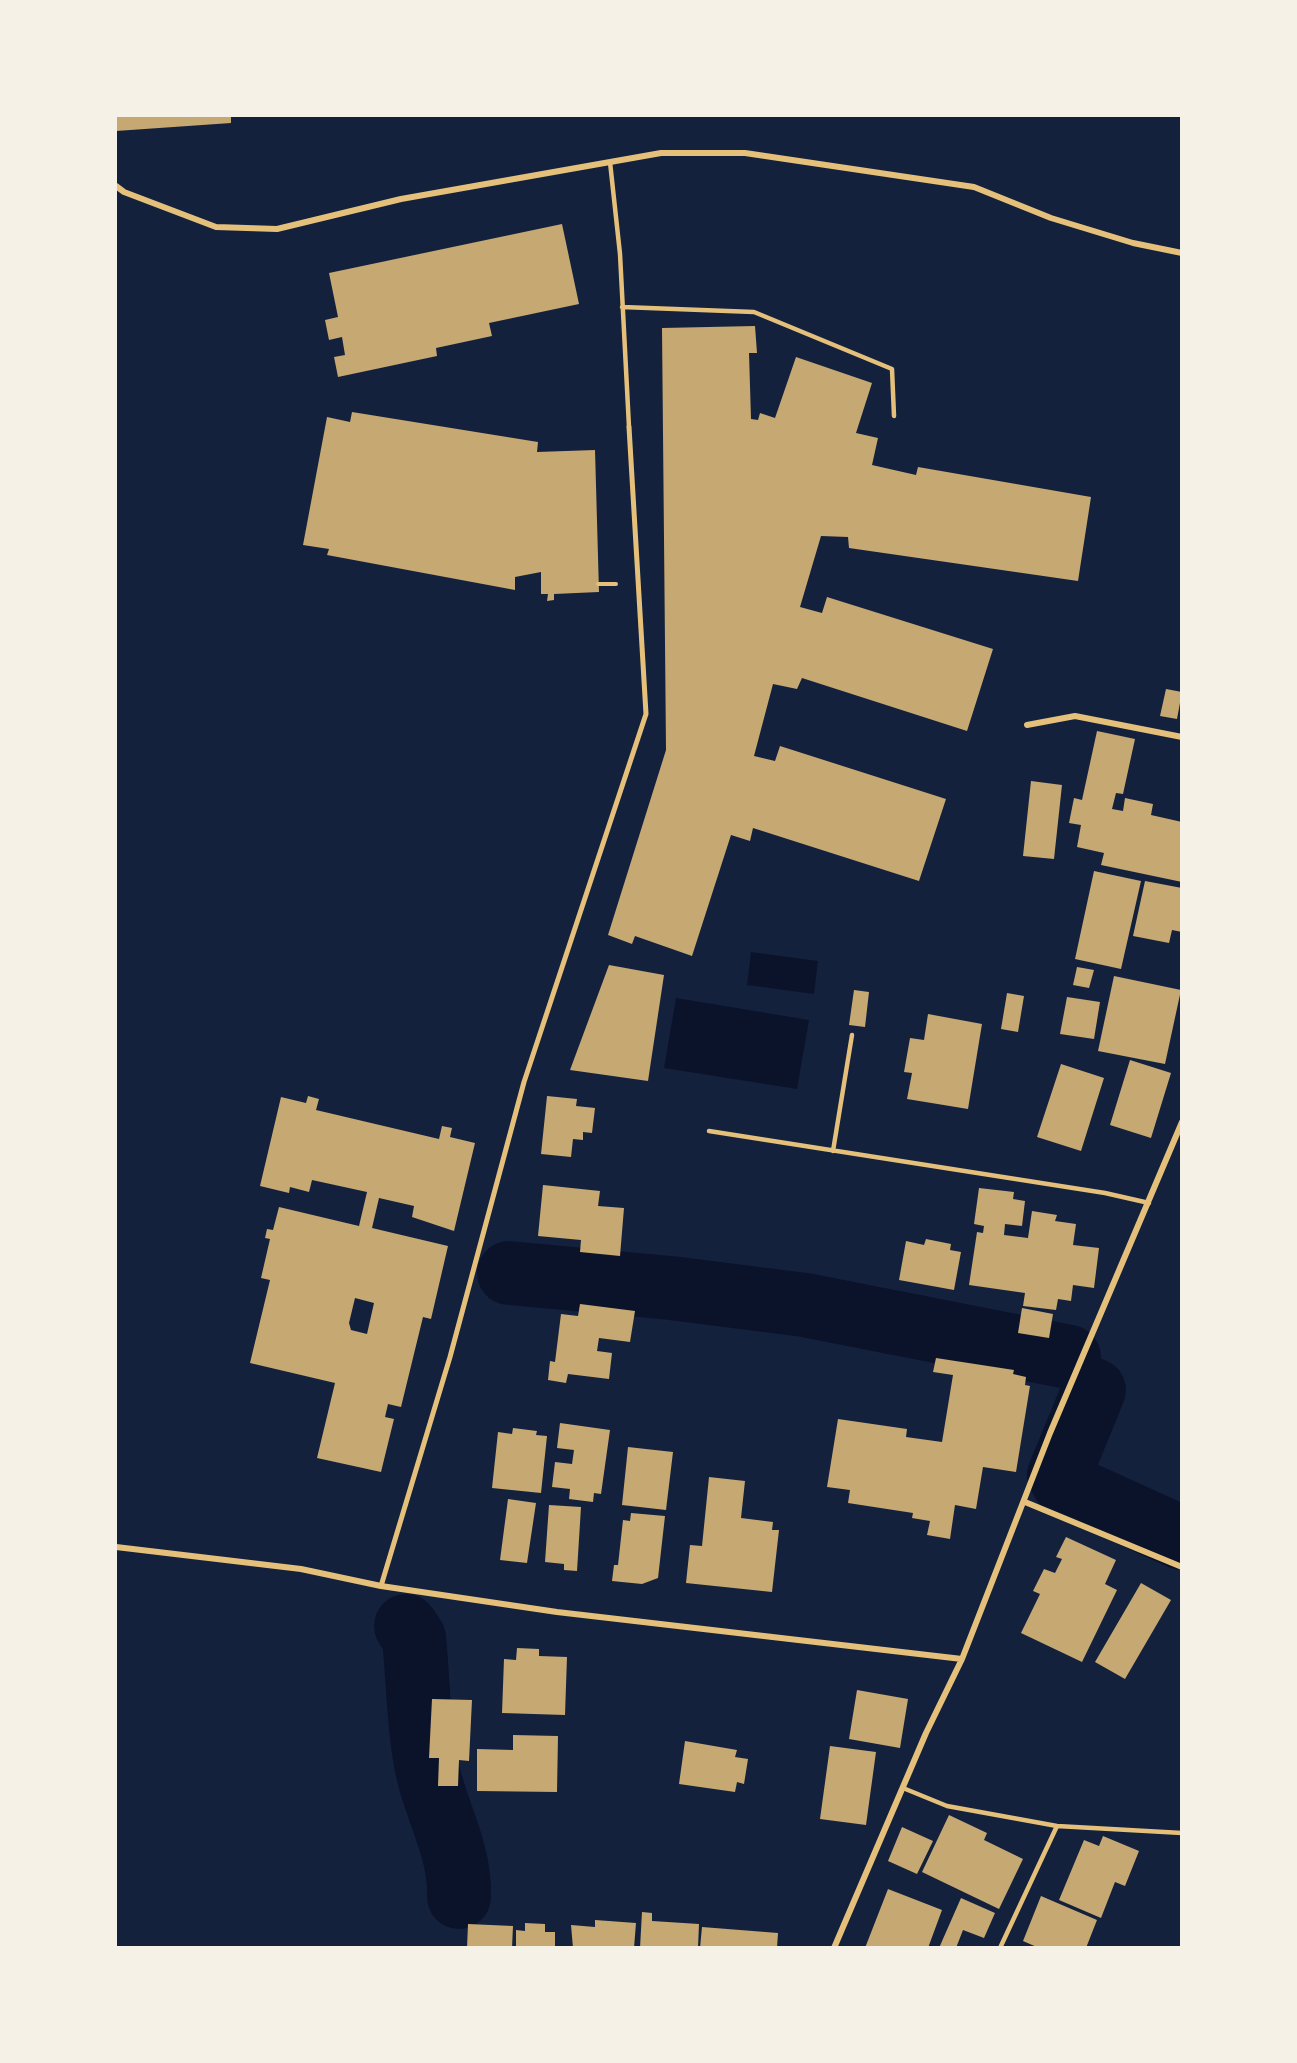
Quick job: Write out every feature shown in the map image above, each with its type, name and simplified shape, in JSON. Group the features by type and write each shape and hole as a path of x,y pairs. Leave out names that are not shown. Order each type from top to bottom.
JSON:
{"street":[{"path":"116,186 124,192 216,226 277,229 401,199 661,153 745,153 974,187 1051,218 1133,243 1182,253"},
{"path":"381,1586 450,1357 524,1082 646,714 629,427"},
{"path":"1027,725 1076,716 1182,737"},
{"path":"834,1947 962,1659 1050,1434 1182,1122"},
{"path":"1025,1502 1182,1567"},
{"path":"116,1547 301,1569 381,1586 557,1612 962,1659"}],"lane":[{"path":"610,162 629,427"},
{"path":"622,307 754,312 892,369 894,416"},
{"path":"833,1151 852,1035"},
{"path":"709,1131 1106,1193 1149,1203"},
{"path":"903,1788 947,1806 1057,1826 1182,1833"},
{"path":"1000,1947 1057,1826"}],"water":[{"path":"751,952 818,961 814,994 747,985"},
{"path":"676,998 809,1020 797,1089 664,1068"}],"building":[{"path":"116,116 231,116 231,123 116,131"},
{"path":"562,224 579,304 489,323 492,336 436,348 437,356 338,377 334,357 345,355 342,337 329,340 325,320 338,317 329,273"},
{"path":"755,326 757,353 749,353 751,419 758,420 760,413 775,418 796,357 872,383 856,433 878,438 872,465 916,475 918,467 1091,497 1078,581 849,548 848,537 821,536 800,607 822,613 827,597 993,649 967,731 802,678 797,689 773,684 754,756 775,761 780,746 946,799 919,881 753,828 750,841 731,835 692,956 635,936 632,944 608,935 666,750 662,328"},
{"path":"352,412 538,442 537,452 595,450 599,592 554,594 554,600 547,601 548,594 541,594 541,572 515,577 515,590 327,555 329,549 303,545 327,417 350,422"},
{"path":"1166,689 1182,692 1177,719 1160,716"},
{"path":"1097,731 1135,739 1123,794 1116,793 1112,809 1123,811 1125,798 1153,804 1151,815 1182,822 1182,882 1101,865 1104,853 1077,847 1081,825 1069,823 1074,798 1082,800"},
{"path":"1031,781 1062,785 1054,859 1023,856"},
{"path":"1094,871 1141,881 1121,969 1075,959"},
{"path":"1145,881 1182,888 1182,932 1172,930 1169,943 1133,936"},
{"path":"609,965 664,975 648,1081 570,1070"},
{"path":"1077,967 1094,970 1089,988 1073,985"},
{"path":"1114,976 1181,990 1165,1064 1098,1051"},
{"path":"854,990 869,992 865,1027 849,1025"},
{"path":"1007,993 1024,996 1018,1032 1001,1029"},
{"path":"1067,997 1100,1002 1094,1039 1060,1034"},
{"path":"928,1014 982,1024 968,1109 907,1099 912,1073 904,1072 910,1038 924,1040"},
{"path":"1130,1060 1171,1073 1151,1138 1110,1125"},
{"path":"1061,1064 1104,1078 1081,1151 1037,1137"},
{"path":"308,1096 319,1099 316,1110 439,1139 442,1126 452,1128 450,1137 475,1143 454,1231 412,1217 414,1206 379,1198 372,1228 448,1246 431,1319 423,1317 401,1407 388,1404 385,1417 394,1419 381,1472 317,1458 335,1383 250,1363 270,1280 261,1278 270,1239 265,1238 267,1229 273,1230 279,1207 359,1226 367,1192 312,1180 309,1192 290,1187 289,1193 260,1186 281,1097 306,1103","holes":["355,1298 374,1303 367,1334 351,1330 349,1323"]},
{"path":"547,1096 577,1099 576,1106 595,1108 592,1133 583,1132 583,1140 573,1139 571,1157 541,1154"},
{"path":"543,1185 600,1191 598,1206 624,1208 620,1256 580,1252 581,1240 538,1236"},
{"path":"979,1188 1014,1192 1013,1199 1025,1201 1022,1226 1005,1224 1004,1235 1028,1238 1032,1211 1057,1215 1055,1221 1076,1224 1073,1245 1099,1248 1094,1288 1073,1285 1071,1301 1058,1299 1056,1310 1023,1306 1025,1293 969,1285 977,1232 983,1233 984,1226 974,1224"},
{"path":"926,1239 951,1244 950,1250 961,1252 954,1290 899,1280 906,1241 924,1245"},
{"path":"580,1304 635,1311 630,1342 599,1338 597,1351 612,1353 609,1379 568,1374 566,1383 548,1380 550,1361 555,1362 561,1314 578,1316"},
{"path":"1022,1308 1053,1314 1049,1338 1018,1333"},
{"path":"936,1358 1014,1370 1013,1374 1026,1377 1025,1385 1030,1386 1016,1472 983,1467 976,1509 955,1505 950,1539 927,1535 930,1521 912,1518 913,1513 848,1503 850,1490 827,1487 838,1419 907,1429 906,1437 942,1442 953,1375 933,1372"},
{"path":"560,1423 610,1430 601,1494 594,1493 593,1502 569,1499 570,1489 552,1487 555,1462 572,1464 574,1450 557,1448"},
{"path":"513,1428 537,1431 536,1435 547,1436 541,1493 492,1488 498,1432 512,1434"},
{"path":"628,1447 673,1452 666,1510 622,1505"},
{"path":"709,1477 745,1481 741,1518 773,1522 772,1530 779,1530 772,1592 686,1583 690,1545 702,1546"},
{"path":"508,1499 536,1503 527,1563 500,1560"},
{"path":"549,1505 581,1507 577,1571 564,1570 564,1564 545,1562"},
{"path":"631,1513 665,1516 658,1578 642,1584 612,1581 614,1565 618,1565 623,1520 630,1521"},
{"path":"1066,1537 1116,1560 1105,1584 1117,1590 1082,1662 1021,1633 1040,1594 1033,1591 1044,1569 1055,1573 1062,1559 1056,1557"},
{"path":"1141,1583 1171,1600 1125,1679 1095,1662"},
{"path":"517,1648 539,1649 539,1656 567,1657 565,1715 502,1713 504,1659 516,1660"},
{"path":"857,1690 908,1699 900,1748 849,1739"},
{"path":"432,1699 472,1700 469,1761 459,1760 458,1786 438,1786 439,1758 429,1758"},
{"path":"513,1735 558,1736 557,1792 477,1791 477,1749 513,1750"},
{"path":"685,1741 737,1750 735,1757 748,1759 744,1784 737,1782 735,1792 679,1784"},
{"path":"830,1746 876,1752 866,1825 820,1819"},
{"path":"949,1815 987,1833 984,1840 1023,1859 999,1909 922,1872"},
{"path":"902,1827 933,1841 917,1874 888,1861"},
{"path":"1103,1836 1139,1851 1125,1886 1115,1882 1101,1918 1059,1900 1084,1840 1099,1846"},
{"path":"888,1889 942,1910 928,1948 865,1948"},
{"path":"1041,1896 1097,1920 1086,1948 1039,1948 1023,1941"},
{"path":"961,1898 995,1913 984,1938 963,1930 956,1948 939,1948"},
{"path":"642,1912 652,1913 652,1921 699,1924 698,1948 640,1948"},
{"path":"595,1920 636,1923 634,1948 573,1948 571,1925 595,1927"},
{"path":"525,1923 545,1924 545,1932 555,1932 555,1948 516,1948 516,1930 525,1931"},
{"path":"468,1924 513,1926 512,1948 467,1948"},
{"path":"702,1927 778,1933 777,1948 700,1948"}],"waterway":[{"path":"509,1273 671,1288 805,1305 1069,1357"},
{"path":"1094,1390 1059,1475 1065,1485 1182,1538"},
{"path":"406,1626 414,1638 419,1713 425,1758 456,1861 459,1897"}]}
